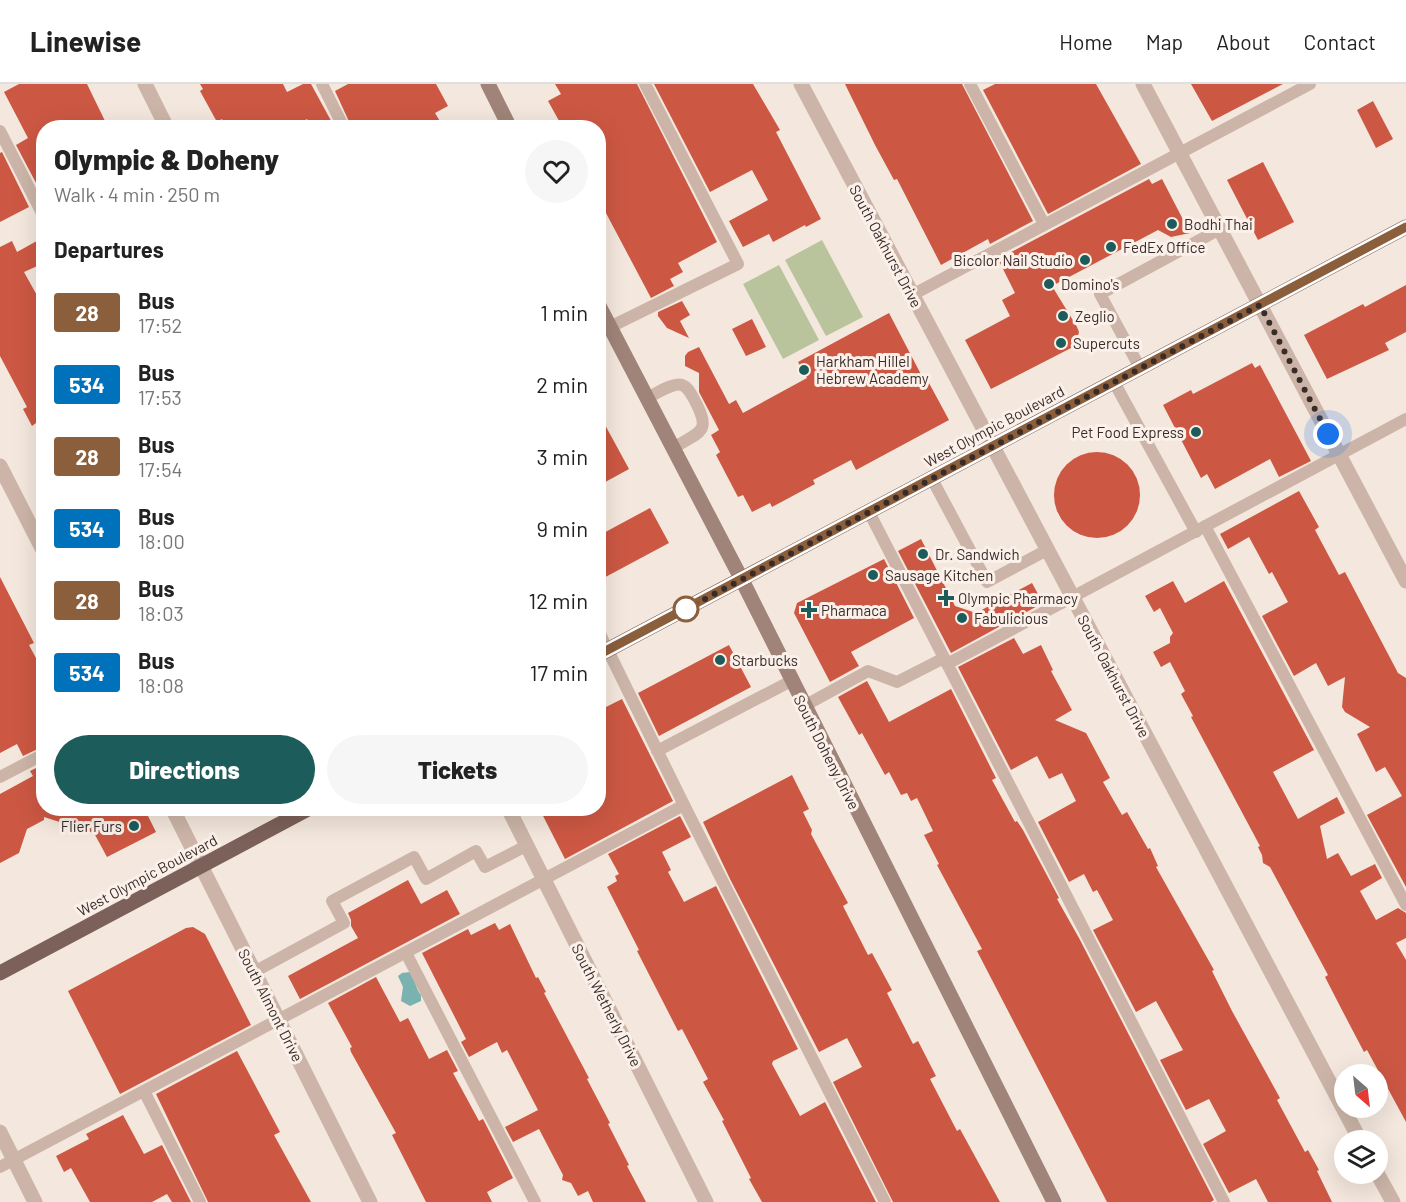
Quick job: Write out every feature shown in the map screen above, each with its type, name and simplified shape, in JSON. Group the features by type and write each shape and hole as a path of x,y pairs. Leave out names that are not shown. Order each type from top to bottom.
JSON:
{"main road":[{"name":"West Olympic Boulevard","path":"606,651 1406,227"},
{"name":"West Olympic Boulevard","path":"0,973 295,816"}],"street":[{"path":"145,84 163,120"},
{"path":"488,84 506,120"},
{"name":"South Oakhurst Drive","path":"801,84 1355,1130"},
{"path":"1143,84 1406,581"},
{"name":"South Doheny Drive","path":"606,319 742,580 1054,1202"},
{"path":"0,466 36,536"},
{"name":"South Almont Drive","path":"176,816 370,1202"},
{"name":"South Wetherly Drive","path":"512,816 706,1202"},
{"path":"0,1132 35,1202"},
{"path":"1383,1184 1393,1202"}],"lane":[{"path":"322,84 340,120"},
{"path":"610,327 738,264 645,84"},
{"path":"970,84 1044,224"},
{"path":"912,295 1310,84"},
{"path":"0,131 36,201"},
{"path":"1140,368 1100,294 1220,229"},
{"path":"1114,382 1200,529 1406,905"},
{"path":"647,398 675,385 682,385 688,388 704,418 703,426 698,433 673,448"},
{"path":"804,705 868,671 897,682 945,661 1072,597 1406,419"},
{"path":"932,479 987,582 1047,550"},
{"path":"869,512 1224,1202"},
{"path":"606,658 657,751 885,1202"},
{"path":"657,751 791,681"},
{"path":"0,777 36,758"},
{"path":"0,1167 684,805"},
{"path":"254,972 344,923 332,901 414,857 426,879 476,851 485,867 526,846"},
{"path":"406,953 534,1202"},
{"path":"144,1091 200,1202"}],"green space":[{"path":"822,240 863,317 826,336 785,260"},
{"path":"779,265 819,340 783,359 743,284"}],"water":[{"path":"410,972 421,995 421,1001 410,1006 401,1001 403,987 398,976"}],"building":[{"path":"19,84 87,84 105,120 36,120 36,183 16,145 28,138 4,92"},
{"path":"200,84 283,84 287,92 303,84 311,84 331,120 216,120 200,91 203,89"},
{"path":"348,84 436,84 448,106 435,113 439,120 348,120 335,91"},
{"path":"555,84 637,84 717,242 678,263 683,272 670,279 674,286 651,298 606,213 606,120 559,120 548,101 561,94"},
{"path":"654,84 753,84 780,130 776,132 821,219 773,242 769,234 743,247 729,221 768,200 752,170 710,192"},
{"path":"845,84 962,84 1033,221 990,244 988,239 941,265 897,179 894,180 875,145"},
{"path":"995,84 1096,84 1141,164 1048,214 983,90"},
{"path":"1191,84 1283,84 1212,121"},
{"path":"1373,101 1393,139 1376,148 1357,110"},
{"path":"2,152 29,207 0,222 0,153"},
{"path":"1263,162 1294,222 1258,240 1227,180"},
{"path":"1149,179 1152,184 1162,179 1190,233 1171,237 1158,230 1052,286 1077,327 1079,332 1076,343 1073,347 991,389 965,340 1010,316 1002,300 1015,293 998,259"},
{"path":"12,241 17,252 36,241 36,267 24,272 36,294 36,423 32,426 23,409 27,407 0,356 0,247"},
{"path":"1406,285 1406,332 1385,343 1389,350 1327,379 1304,335 1363,304 1365,307"},
{"path":"682,301 690,315 680,321 689,338 667,328 658,316 658,312"},
{"path":"889,313 926,384 929,383 949,420 856,470 851,460 813,480 815,484 772,507 770,503 752,512 743,495 738,497 716,455 720,452 711,435 719,430 699,392 699,373 685,366 685,356 699,347 729,404 736,400 743,413 807,378 798,362"},
{"path":"752,319 766,347 746,356 732,329"},
{"path":"1252,363 1255,368 1260,365 1311,461 1279,477 1270,459 1215,489 1207,474 1201,478 1163,405 1191,390 1193,394"},
{"path":"606,427 629,469 606,482"},
{"path":"1097,452 1114,455 1128,464 1137,478 1140,495 1137,512 1128,526 1114,535 1097,538 1080,535 1066,526 1057,512 1054,495 1057,478 1066,464 1080,455"},
{"path":"1299,491 1319,527 1315,530 1339,575 1345,572 1398,673 1406,678 1406,887 1367,815 1402,796 1385,767 1376,772 1357,734 1370,727 1345,712 1342,707 1345,677 1328,686 1316,663 1294,676 1262,616 1288,602 1272,572 1269,574 1249,537 1228,549 1220,534"},
{"path":"650,508 669,543 606,577 606,532"},
{"path":"921,539 955,606 976,613 1032,583 1043,603 951,653 898,551"},
{"path":"884,559 914,618 851,652 859,666 830,682 794,613 797,603"},
{"path":"0,577 34,643 29,645 36,658 36,750 23,756 17,744 0,753"},
{"path":"1173,581 1185,603 1224,581 1314,750 1273,772 1298,819 1337,797 1345,813 1320,826 1327,859 1338,853 1351,876 1375,864 1382,878 1360,891 1376,920 1398,908 1406,913 1406,938 1396,943 1406,960 1406,1122 1388,1089 1388,1064 1375,1064 1367,1050 1364,1052 1325,977 1328,975 1270,867 1263,863 1258,847 1260,846 1191,717 1193,716 1181,694 1185,691 1170,662 1161,667 1153,652 1170,643 1173,633 1160,608 1154,612 1145,596"},
{"path":"1014,638 1023,654 1041,645 1053,670 1051,671 1072,710 1055,720 1086,733 1110,778 1103,782 1122,815 1127,812 1148,849 1150,848 1158,866 1156,867 1214,970 1212,971 1232,1011 1280,1098 1277,1100 1305,1152 1308,1150 1319,1170 1317,1171 1332,1202 1268,1202 1256,1179 1229,1193 1203,1144 1226,1131 1209,1099 1186,1110 1160,1060 1183,1050 1156,1001 1136,1012 1093,930 1113,920 1097,890 1093,892 1084,874 1069,882 1038,822 1076,801 1062,773 1049,779 1037,756 1011,770 958,667"},
{"path":"729,645 751,687 659,736 638,693"},
{"path":"867,681 889,722 951,689 996,778 992,780 1015,822 1017,821 1023,830 1059,898 1057,899 1214,1200 1211,1202 1107,1202 977,951 982,949 937,865 939,864 924,835 933,831 917,798 911,801 907,793 901,795 889,772 885,775 862,733 859,735 838,697"},
{"path":"622,699 673,801 565,859 543,816 606,816 606,707"},
{"path":"36,768 36,816 148,816 156,832 107,857 94,833 44,817 44,820 27,829 19,853 0,863 0,794 33,776 30,771"},
{"path":"792,775 809,809 803,812 812,830 811,834 848,903 843,906 868,955 872,953 892,990 887,993 913,1044 918,1041 936,1076 930,1079 957,1131 960,1129 1000,1202 893,1202 833,1082 862,1067 847,1038 819,1052 730,879 703,822"},
{"path":"680,816 691,837 662,852 671,870 668,872 684,902 716,886 798,1049 773,1061 772,1064 800,1116 825,1102 876,1202 762,1202 749,1179 751,1178 722,1121 724,1120 703,1082 708,1079 682,1029 678,1031 607,887 617,881 615,876 619,874 608,854"},
{"path":"408,880 421,904 447,890 460,914 300,999 288,976 358,938 351,926 348,913"},
{"path":"495,923 499,930 510,924 589,1078 587,1079 646,1202 593,1202 588,1191 578,1196 571,1183 562,1180 563,1175 539,1129 513,1142 505,1127 538,1110 507,1050 502,1053 497,1042 469,1057 461,1042 466,1039 422,953 468,929 471,935"},
{"path":"193,927 205,934 251,1025 120,1094 68,991 186,928"},
{"path":"376,977 400,1022 408,1018 429,1059 447,1050 458,1071 453,1073 479,1121 483,1119 513,1178 487,1192 492,1202 426,1202 392,1135 396,1133 351,1052 352,1047 328,1003"},
{"path":"237,1051 280,1132 274,1135 311,1202 208,1202 156,1094"},
{"path":"123,1115 144,1154 162,1145 191,1202 172,1202 167,1194 152,1202 90,1202 71,1168 64,1172 56,1156 89,1139 86,1134"}],"bus line":[{"name":"28","path":"606,651 1406,227"}],"place":[{"name":"Bodhi Thai","path":"1172,224"},
{"name":"FedEx Office","path":"1111,247"},
{"name":"Bicolor Nail Studio","path":"1085,260"},
{"name":"Domino's","path":"1049,284"},
{"name":"Zeglio","path":"1063,316"},
{"name":"Supercuts","path":"1061,343"},
{"name":"Harkham Hillel Hebrew Academy","path":"804,370"},
{"name":"Pet Food Express","path":"1196,432"},
{"name":"Dr. Sandwich","path":"923,554"},
{"name":"Sausage Kitchen","path":"873,575"},
{"name":"Olympic Pharmacy","path":"946,598"},
{"name":"Pharmaca","path":"809,610"},
{"name":"Fabulicious","path":"962,618"},
{"name":"Starbucks","path":"720,660"},
{"name":"Flier Furs","path":"134,826"}],"route":[{"path":"686,609 1260,305 1328,434"}]}
